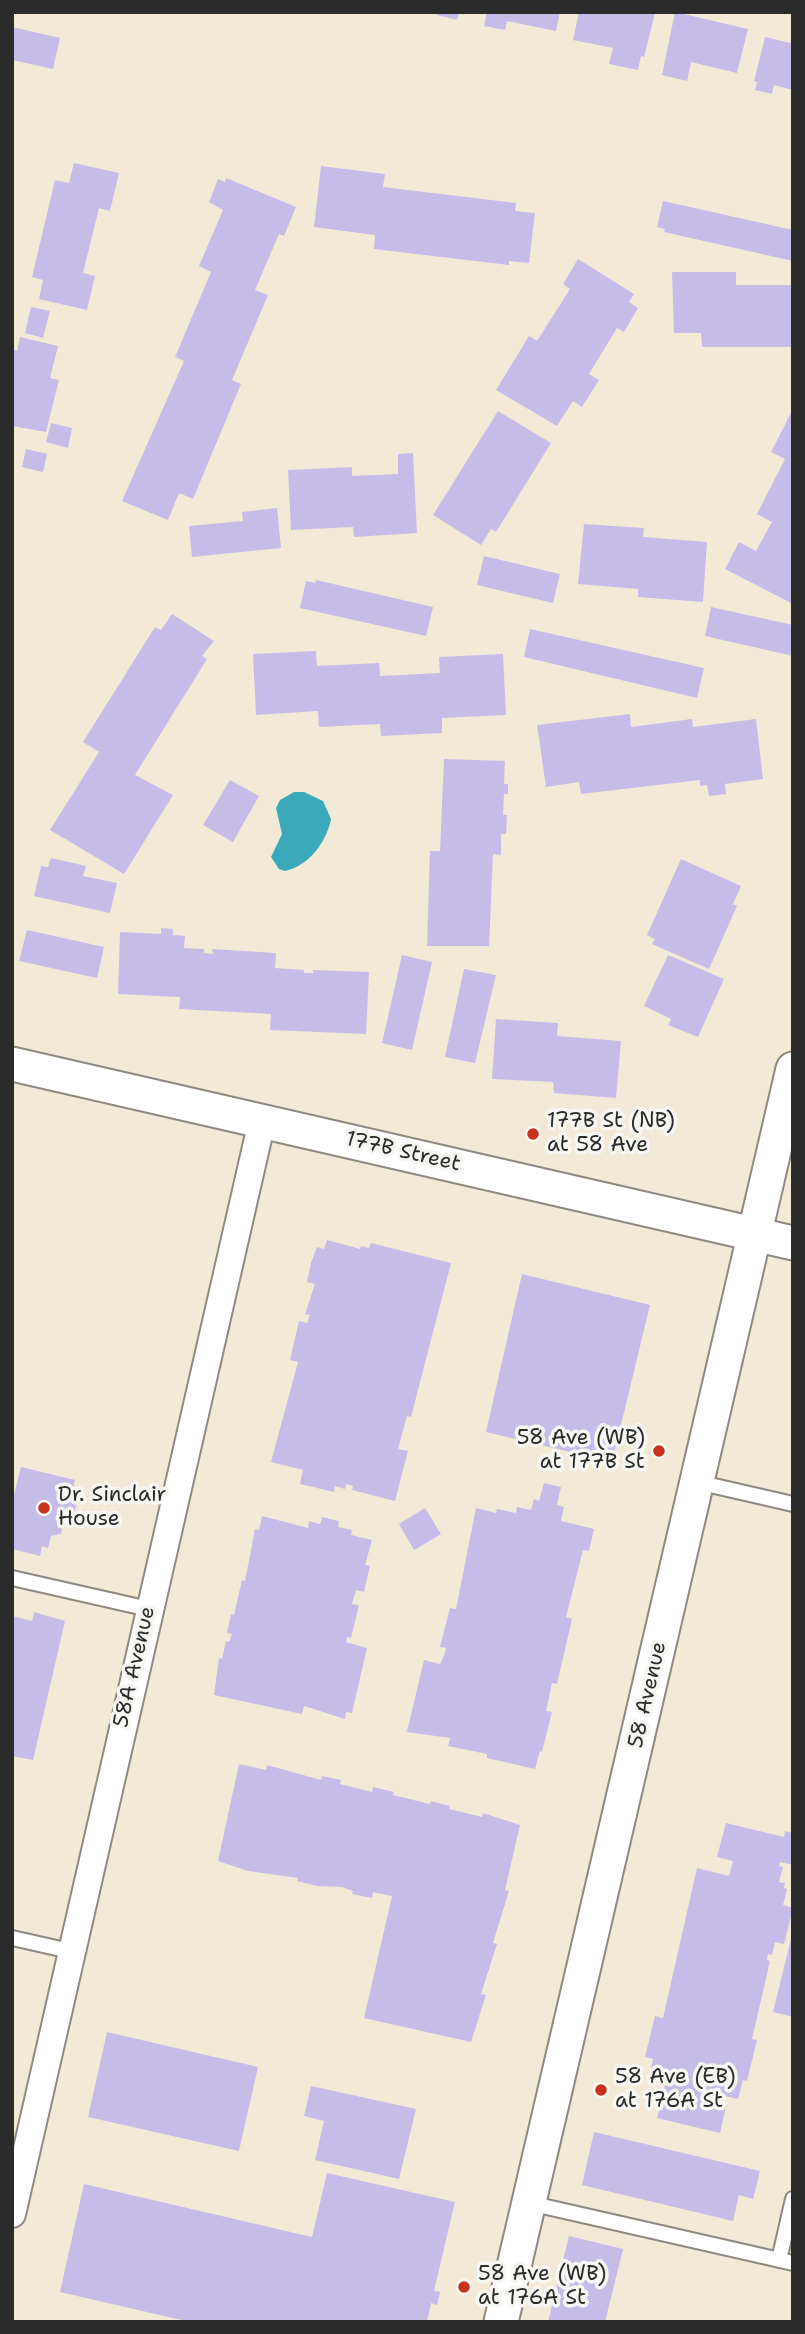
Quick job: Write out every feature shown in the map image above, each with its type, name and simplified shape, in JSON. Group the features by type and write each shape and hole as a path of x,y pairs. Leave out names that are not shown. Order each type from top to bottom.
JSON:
{"street":[{"name":"177B Street","path":"12,1064 793,1243"},
{"name":"58 Avenue","path":"501,2322 793,1069"},
{"name":"58A Avenue","path":"12,2214 261,1121"}],"lane":[{"path":"697,1482 793,1504"},
{"path":"12,1578 149,1609"},
{"path":"12,1938 70,1951"},
{"path":"529,2203 786,2262 793,2199"}],"water":[{"path":"294,792 304,792 323,801 331,819 326,836 316,851 302,864 285,871 279,869 271,857 282,834 276,808 280,800"}],"building":[{"path":"438,12 459,12 457,20 437,15"},
{"path":"487,12 560,12 556,31 507,21 505,30 484,26"},
{"path":"579,12 655,13 638,70 609,64 613,48 573,40"},
{"path":"675,12 748,29 737,73 691,62 687,81 662,75"},
{"path":"12,27 60,38 53,69 12,60"},
{"path":"765,37 790,43 793,40 793,90 774,85 772,94 755,90 757,82 754,81"},
{"path":"74,163 119,173 110,211 99,208 83,273 95,276 87,310 39,299 43,280 32,277 55,180 69,183"},
{"path":"321,166 385,174 383,187 516,203 515,211 535,213 529,263 509,261 509,265 374,249 375,235 314,227"},
{"path":"226,178 296,207 284,236 279,234 255,290 268,295 232,380 241,384 193,499 179,493 168,520 122,501 184,361 175,357 211,272 199,266 223,210 209,202 218,179 225,182"},
{"path":"663,201 793,230 793,261 664,232 665,229 657,227"},
{"path":"578,259 634,294 629,302 638,308 624,332 617,328 589,374 599,380 582,407 573,401 557,426 496,390 529,336 537,341 570,289 563,284"},
{"path":"672,272 736,272 736,285 793,285 793,347 702,347 701,333 674,333"},
{"path":"31,307 50,311 43,338 25,333"},
{"path":"20,337 58,346 50,378 59,380 46,432 12,426 12,349 17,351"},
{"path":"793,409 793,604 725,569 739,542 756,551 772,522 757,514 785,459 771,452"},
{"path":"498,411 551,443 496,532 491,529 481,545 433,515"},
{"path":"51,423 72,428 68,448 46,442"},
{"path":"26,449 47,454 43,472 22,467"},
{"path":"413,453 417,533 354,537 353,527 291,530 288,470 352,467 352,476 398,474 398,454"},
{"path":"277,508 281,548 192,557 189,526 243,521 242,512"},
{"path":"584,524 644,528 643,537 707,542 703,602 638,597 638,589 578,584"},
{"path":"484,556 560,574 553,603 477,585"},
{"path":"316,580 433,607 426,636 300,608 306,581 315,583"},
{"path":"711,607 793,625 793,656 705,636"},
{"path":"172,614 214,641 202,656 207,659 135,775 173,795 124,874 50,830 99,752 83,742 155,627 161,630"},
{"path":"530,629 704,668 697,698 524,657"},
{"path":"316,651 317,666 379,663 380,676 440,673 439,657 503,654 506,715 442,718 442,733 381,736 380,724 319,727 318,711 256,715 253,654"},
{"path":"630,714 631,727 692,719 693,727 756,719 763,779 725,784 726,794 709,796 707,785 700,786 700,780 581,794 579,782 546,787 537,725"},
{"path":"444,759 505,761 504,784 508,784 508,794 504,794 503,815 507,815 506,834 501,834 501,855 493,854 489,946 427,946 430,851 440,851"},
{"path":"230,780 259,796 233,842 203,825"},
{"path":"51,858 86,866 83,876 117,883 110,913 34,896 41,866 48,867"},
{"path":"681,859 741,886 733,904 737,906 709,969 652,944 655,939 647,935"},
{"path":"161,928 173,929 173,935 185,936 184,948 204,949 204,953 213,954 212,949 276,953 275,968 304,970 304,973 313,973 313,970 369,972 366,1034 270,1030 271,1014 179,1009 180,997 118,994 120,932 161,934"},
{"path":"27,930 104,947 97,978 19,961"},
{"path":"402,955 432,962 412,1050 382,1043"},
{"path":"668,955 724,979 698,1037 668,1025 671,1019 644,1006"},
{"path":"464,969 496,975 475,1063 445,1057"},
{"path":"496,1019 558,1023 557,1036 621,1041 616,1098 554,1093 553,1082 492,1079"},
{"path":"327,1240 360,1249 361,1246 369,1248 371,1243 451,1263 411,1417 407,1416 398,1449 408,1451 395,1501 352,1490 353,1486 346,1484 345,1489 335,1486 334,1492 300,1484 303,1470 271,1462 298,1362 290,1360 299,1321 307,1323 310,1315 305,1314 315,1284 307,1282 311,1263 317,1247 324,1249"},
{"path":"522,1274 650,1305 612,1462 486,1432"},
{"name":"Dr. Sinclair House","path":"21,1467 75,1480 71,1499 77,1501 74,1515 66,1513 61,1534 51,1536 48,1548 42,1546 40,1556 12,1549 12,1503"},
{"path":"544,1483 561,1487 557,1505 564,1507 561,1521 594,1529 589,1551 583,1550 566,1617 572,1619 557,1684 552,1683 546,1711 552,1712 535,1769 487,1758 487,1754 448,1746 450,1738 407,1732 424,1660 440,1664 444,1656 446,1648 440,1647 450,1608 456,1609 476,1508 496,1513 497,1509 516,1513 517,1507 531,1510 534,1499 539,1501"},
{"path":"425,1508 441,1534 414,1550 399,1524"},
{"path":"262,1516 308,1528 309,1521 320,1524 322,1517 339,1521 338,1527 352,1530 351,1535 372,1540 365,1565 370,1566 364,1592 356,1590 352,1604 359,1605 351,1638 347,1637 346,1642 367,1648 352,1713 346,1712 345,1719 304,1706 302,1714 214,1695 219,1658 222,1659 226,1641 229,1642 232,1634 227,1633 231,1614 234,1615 242,1580 245,1581 255,1529 259,1530"},
{"path":"34,1612 65,1621 33,1760 12,1756 12,1616 32,1621"},
{"path":"239,1764 266,1770 267,1765 321,1780 322,1776 341,1780 340,1784 372,1792 373,1787 394,1792 393,1795 430,1804 431,1801 450,1806 449,1809 482,1817 483,1813 520,1825 505,1890 509,1891 493,1943 497,1944 481,1994 486,1995 471,2042 364,2018 392,1896 373,1892 372,1898 352,1894 353,1891 342,1887 317,1886 297,1881 298,1878 248,1871 218,1861"},
{"path":"726,1823 784,1837 785,1831 793,1833 793,1865 780,1862 779,1866 783,1867 779,1882 785,1883 784,1888 787,1889 783,1905 793,1908 784,1944 775,1942 772,1955 768,1954 767,1960 770,1961 752,2039 757,2040 747,2081 743,2080 738,2099 724,2096 722,2105 726,2106 720,2133 657,2118 666,2082 649,2078 653,2059 645,2057 655,2016 663,2018 697,1868 729,1876 733,1861 717,1857"},
{"path":"793,1935 793,2017 773,2012"},
{"path":"107,2032 258,2067 239,2151 88,2117"},
{"path":"311,2086 416,2109 399,2179 315,2160 324,2121 304,2116"},
{"path":"594,2132 760,2171 753,2199 739,2195 733,2221 582,2185"},
{"path":"327,2173 455,2202 434,2291 440,2292 437,2305 431,2303 427,2322 190,2322 60,2292 84,2184 312,2237"},
{"path":"569,2236 623,2249 605,2322 548,2322"}],"place":[{"name":"177B St (NB) at 58 Ave","path":"533,1134"},
{"name":"58 Ave (WB) at 177B St","path":"659,1451"},
{"name":"Dr. Sinclair House","path":"44,1508"},
{"name":"58 Ave (EB) at 176A St","path":"601,2090"},
{"name":"58 Ave (WB) at 176A St","path":"464,2287"}]}
